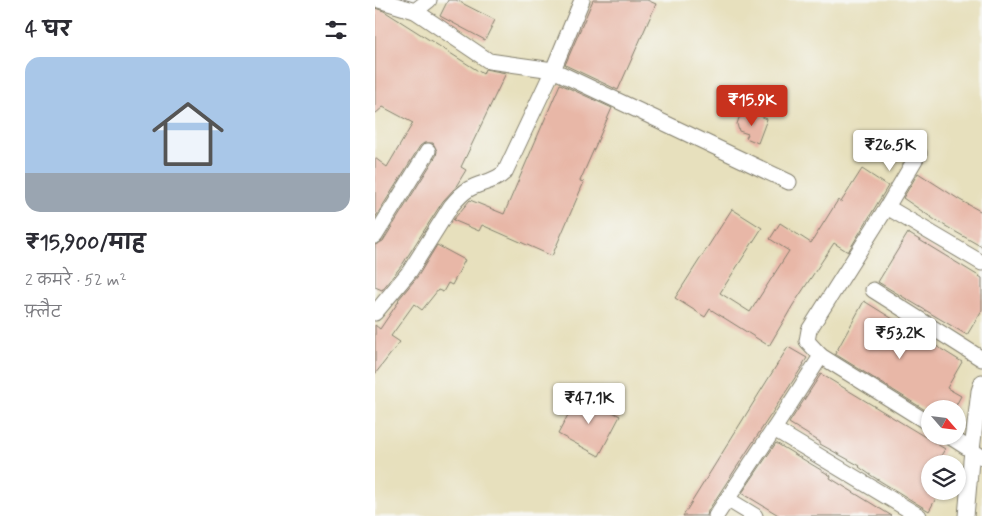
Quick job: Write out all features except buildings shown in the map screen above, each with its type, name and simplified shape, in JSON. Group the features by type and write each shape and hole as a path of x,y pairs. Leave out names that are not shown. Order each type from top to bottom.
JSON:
{"street":[{"path":"379,0 415,12 489,61 553,70 789,182"},
{"path":"415,12 429,0"},
{"path":"375,313 411,271 458,197 468,189 499,178 505,172 553,70 582,0"},
{"path":"375,236 428,151"},
{"path":"919,153 809,330 807,342 821,356 921,418"},
{"path":"887,207 982,263"},
{"path":"873,290 982,359"},
{"path":"716,516 821,356"},
{"path":"966,516 977,454 979,391 982,382"},
{"path":"774,429 919,516"},
{"path":"963,445 977,454"},
{"path":"727,499 755,516"}]}
